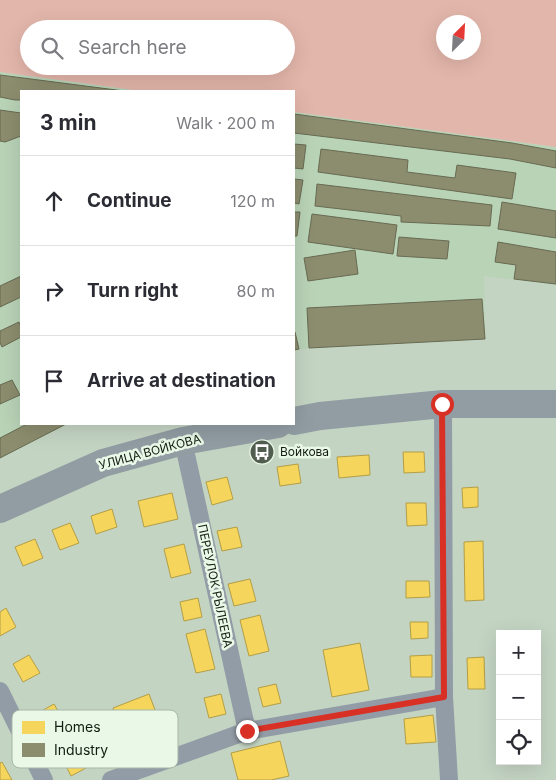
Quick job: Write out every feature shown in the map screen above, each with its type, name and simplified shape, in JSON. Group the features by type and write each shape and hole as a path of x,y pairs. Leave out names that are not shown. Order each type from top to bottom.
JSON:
{"main road":[{"path":"295,421 320,416 442,404 556,404"},
{"name":"УЛИЦА ВОЙКОВА","path":"0,509 103,463 183,441 272,425"}],"street":[{"path":"442,404 444,697 449,780"},
{"name":"ПЕРЕУЛОК РЫЛЕЕВА","path":"183,441 247,731"},
{"path":"0,691 12,715"},
{"path":"178,756 247,731 444,697"},
{"path":"38,768 44,780"},
{"path":"111,780 144,768"}],"shaded area":[{"path":"0,0 556,0 556,147 295,112 295,90 134,90 22,75 295,75 295,20 20,20 20,75 0,72"},
{"path":"0,72 134,90 20,90 20,425 66,425 0,458"},
{"path":"295,112 556,147 556,285 484,276 485,339 310,348 295,351"}],"building: Homes":[{"path":"403,452 424,452 425,472 404,473"},
{"path":"369,455 370,475 339,478 337,457"},
{"path":"298,464 301,483 280,486 277,467"},
{"path":"227,477 233,499 212,505 206,482"},
{"path":"478,487 478,507 463,508 462,488"},
{"path":"172,493 178,519 144,527 138,501"},
{"path":"406,503 426,503 427,525 407,526"},
{"path":"112,509 117,527 96,534 91,516"},
{"path":"70,523 79,543 60,550 52,530"},
{"path":"237,527 242,547 222,551 217,531"},
{"path":"35,539 43,558 23,566 15,547"},
{"path":"483,541 484,600 465,601 464,542"},
{"path":"184,544 191,573 171,578 164,549"},
{"path":"250,579 256,601 234,606 228,584"},
{"path":"406,581 429,581 430,597 406,598"},
{"path":"198,598 202,617 184,621 180,602"},
{"path":"6,608 16,627 0,636 0,612"},
{"path":"260,615 269,651 249,656 240,620"},
{"path":"410,622 428,622 428,638 411,639"},
{"path":"205,629 215,669 196,673 186,634"},
{"path":"360,643 369,690 332,697 323,650"},
{"path":"29,655 40,673 23,682 13,664"},
{"path":"432,655 432,677 411,677 410,656"},
{"path":"484,657 485,689 468,689 467,658"},
{"path":"276,684 281,703 263,707 258,688"},
{"path":"149,694 155,710 114,710 113,708"},
{"path":"221,694 226,714 209,718 204,698"},
{"path":"54,704 57,710 43,710"},
{"path":"433,715 436,742 406,744 404,719"},
{"path":"280,741 289,776 271,780 238,780 231,753"},
{"path":"2,762 12,780 0,780 0,763"},
{"path":"67,768 86,768 71,776"}],"building: Industry":[{"path":"0,75 116,90 20,90 20,100 0,97"},
{"path":"0,110 20,113 20,136 5,142 0,141"},
{"path":"295,114 512,143 556,151 556,168 510,159 295,133"},
{"path":"295,144 306,145 303,169 295,168"},
{"path":"321,149 408,160 407,172 455,178 457,165 516,173 512,199 318,172"},
{"path":"295,179 303,180 299,204 295,203"},
{"path":"317,184 492,205 490,226 401,222 401,216 315,206"},
{"path":"502,202 556,211 556,238 498,229"},
{"path":"295,212 300,212 297,236 295,236"},
{"path":"312,214 397,225 393,254 308,242"},
{"path":"399,237 449,241 447,259 397,256"},
{"path":"498,242 556,252 556,284 514,279 516,265 495,262"},
{"path":"355,250 358,274 308,281 304,258"},
{"path":"20,276 20,297 0,307 0,286"},
{"path":"482,299 485,339 309,348 307,308"},
{"path":"19,322 20,338 2,347 0,331"},
{"path":"295,332 299,349 295,350"},
{"path":"12,380 20,395 0,404 0,385"},
{"path":"25,425 64,425 0,458 0,438"}],"place":[{"name":"Войкова","path":"262,452"}],"route":[{"path":"247,731 444,697 442,404"}]}
